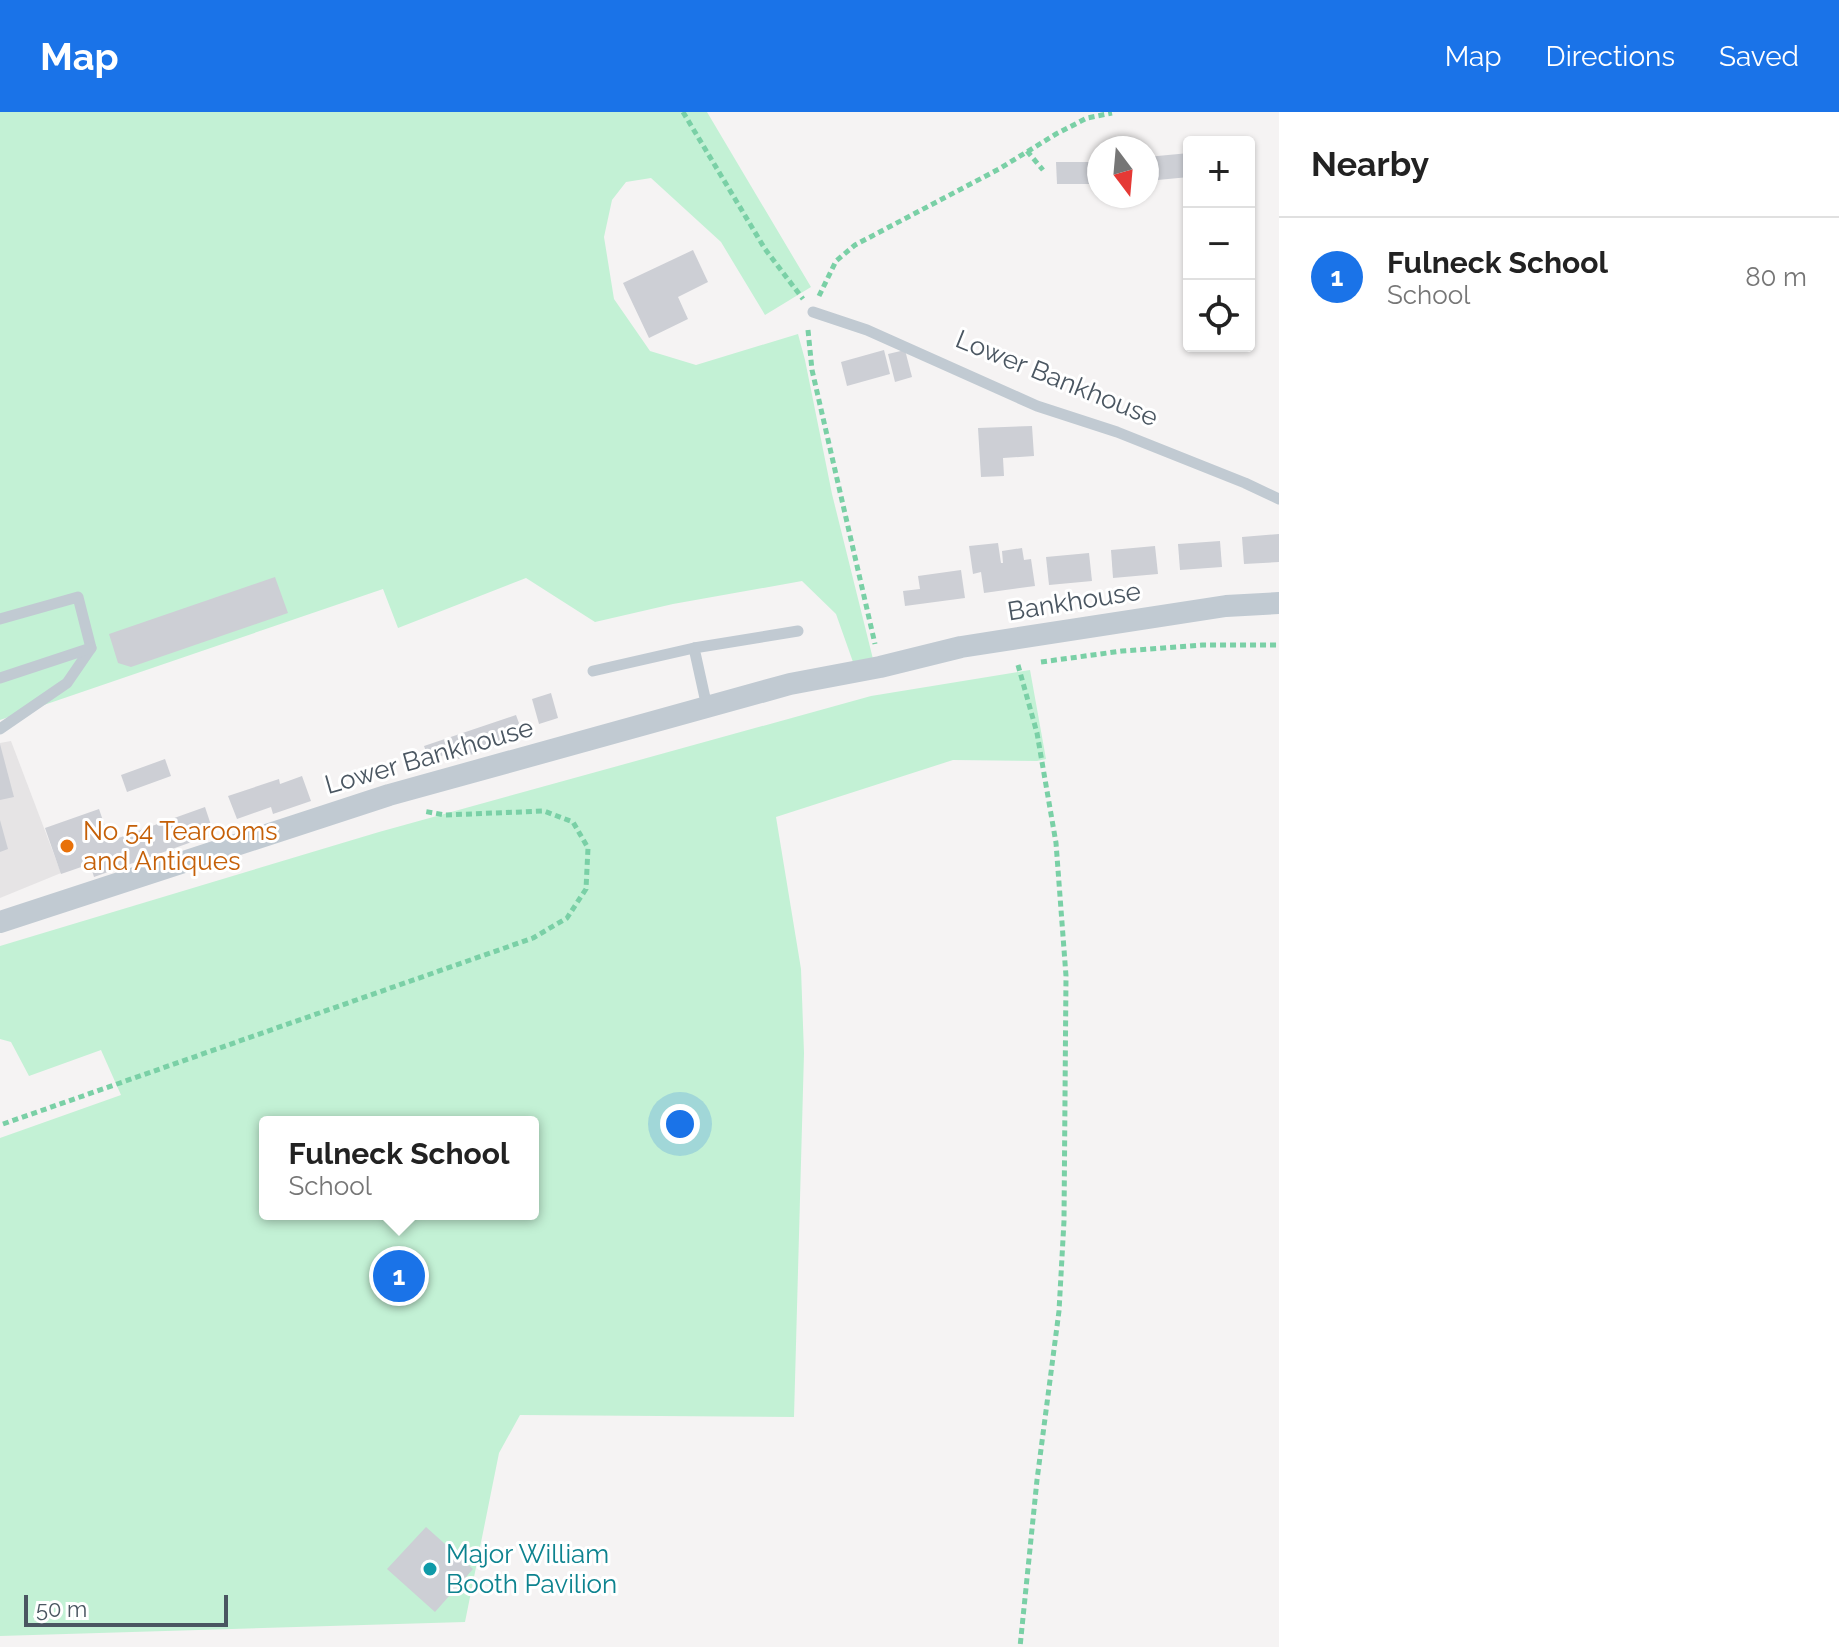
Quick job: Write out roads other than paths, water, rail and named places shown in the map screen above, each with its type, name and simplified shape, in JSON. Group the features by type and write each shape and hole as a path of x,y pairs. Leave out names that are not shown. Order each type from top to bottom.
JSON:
{"street":[{"name":"Bankhouse","path":"880,667 976,644 1226,606 1279,603"},
{"name":"Lower Bankhouse","path":"0,922 389,795 790,684 880,667"}],"lane":[{"name":"Lower Bankhouse","path":"813,312 867,330 1037,406 1117,432 1279,499"},
{"path":"0,619 78,597 91,648 67,683 0,729"},
{"path":"593,671 694,648 798,631"},
{"path":"0,678 91,648"},
{"path":"694,648 707,707"}],"place":[{"name":"No 54 Tearooms and Antiques","path":"67,846"},
{"name":"Fulneck School","path":"399,1276"},
{"name":"Major William Booth Pavilion","path":"430,1569"}]}
